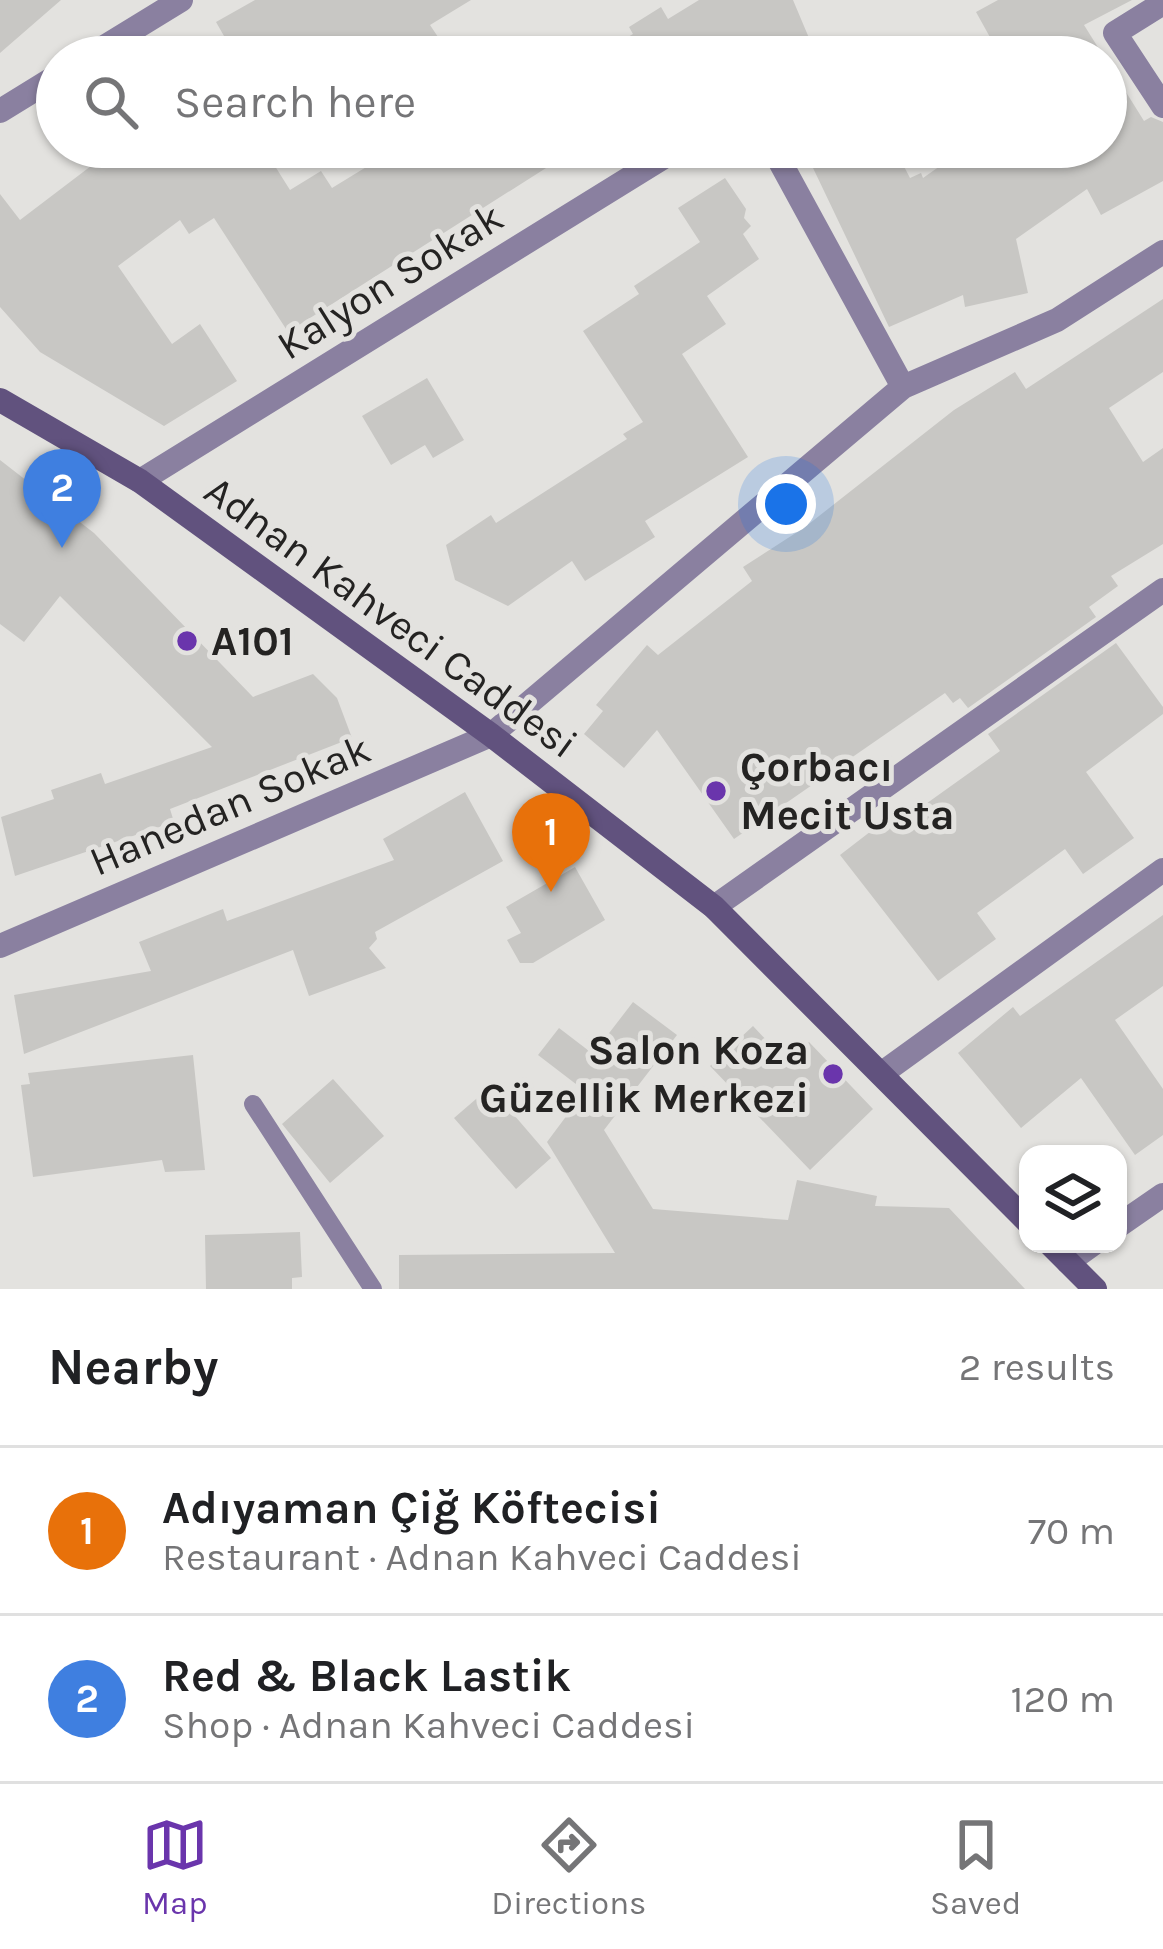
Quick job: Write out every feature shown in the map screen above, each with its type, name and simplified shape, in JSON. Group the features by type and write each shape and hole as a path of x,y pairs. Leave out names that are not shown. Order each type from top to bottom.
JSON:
{"main road":[{"name":"Adnan Kahveci Caddesi","path":"0,400 140,481 491,735 714,907 1019,1213"},
{"path":"1059,1253 1095,1289"}],"street":[{"path":"122,36 181,0"},
{"path":"1117,36 1163,2"},
{"path":"1127,51 1163,106"},
{"path":"0,111 36,89"},
{"name":"Kalyon Sokak","path":"140,481 646,168"},
{"path":"783,168 903,387"},
{"name":"Hanedan Sokak","path":"0,946 491,735 903,387 1057,320 1163,251"},
{"path":"714,907 1163,590"},
{"path":"881,1074 1163,870"},
{"path":"1127,1220 1163,1195"}],"lane":[{"path":"254,1104 373,1289"}],"building":[{"path":"0,0 61,0 0,53"},
{"path":"255,0 471,0 430,25 437,36 224,36 216,22"},
{"path":"699,0 793,0 808,36 630,36 629,27 661,7 668,19"},
{"path":"998,0 1132,0 1084,25 1091,36 989,36 976,12"},
{"path":"1127,94 1144,121 1151,117 1163,122 1163,181 1101,215 1087,189 1016,239 1028,293 965,307 963,295 889,327 813,168 905,168 910,178 921,173 923,178 937,168 1127,168"},
{"path":"88,168 276,168 290,190 321,171 332,188 365,168 546,168 288,332 214,218 189,234 180,220 118,266 172,344 200,324 237,381 164,426 40,352 0,307 0,194 20,220"},
{"path":"725,178 746,209 744,218 751,226 743,234 759,259 707,296 726,324 682,354 748,457 645,521 655,537 585,581 572,561 508,606 455,580 446,545 491,515 496,523 627,439 623,434 643,422 583,331 639,294 634,286 700,242 678,208"},
{"path":"1163,299 1163,372 1109,408 1143,462 1163,448 1163,544 1111,576 1118,586 1089,607 1096,617 968,708 960,698 953,703 945,693 734,839 657,730 624,768 584,734 603,711 596,705 647,645 658,655 752,581 743,567 805,527 954,410 1015,372 1026,389"},
{"path":"427,378 464,440 433,458 425,445 391,465 362,416"},
{"path":"0,460 94,533 253,697 313,674 337,698 352,738 170,809 174,822 15,876 1,817 54,799 51,790 101,773 105,784 212,747 60,596 24,642 0,624"},
{"path":"1116,643 1163,707 1163,714 1086,772 1134,838 1083,874 1065,849 977,913 996,939 938,981 840,855 888,818 895,826 1000,751 988,734"},
{"path":"465,792 503,861 375,932 377,939 369,948 386,968 309,996 293,950 24,1054 14,995 151,971 139,942 223,909 227,921 394,860 383,839"},
{"path":"575,867 605,920 533,963 520,963 507,940 521,933 506,907"},
{"path":"1163,915 1163,986 1115,1020 1163,1089 1163,1135 1135,1155 1081,1078 1021,1128 958,1053 1013,1007 1020,1016"},
{"path":"633,1002 677,1035 604,1130 653,1209 788,1220 797,1180 877,1196 875,1206 949,1208 1025,1289 399,1289 399,1255 615,1253 547,1142 585,1091 538,1055 559,1028 593,1054"},
{"path":"753,1026 787,1062 809,1042 873,1109 810,1170 710,1066"},
{"path":"193,1055 205,1170 165,1172 162,1160 33,1177 21,1085 30,1084 28,1073"},
{"path":"333,1079 384,1136 330,1183 282,1124"},
{"path":"490,1087 551,1158 516,1189 454,1118"},
{"path":"300,1232 302,1277 292,1278 292,1289 206,1289 205,1235"}],"place":[{"name":"Red & Black Lastik","path":"62,548"},
{"name":"A101","path":"187,641"},
{"name":"Çorbacı Mecit Usta","path":"716,791"},
{"name":"Adıyaman Çiğ Köftecisi","path":"551,892"},
{"name":"Salon Koza Güzellik Merkezi","path":"833,1074"}]}
